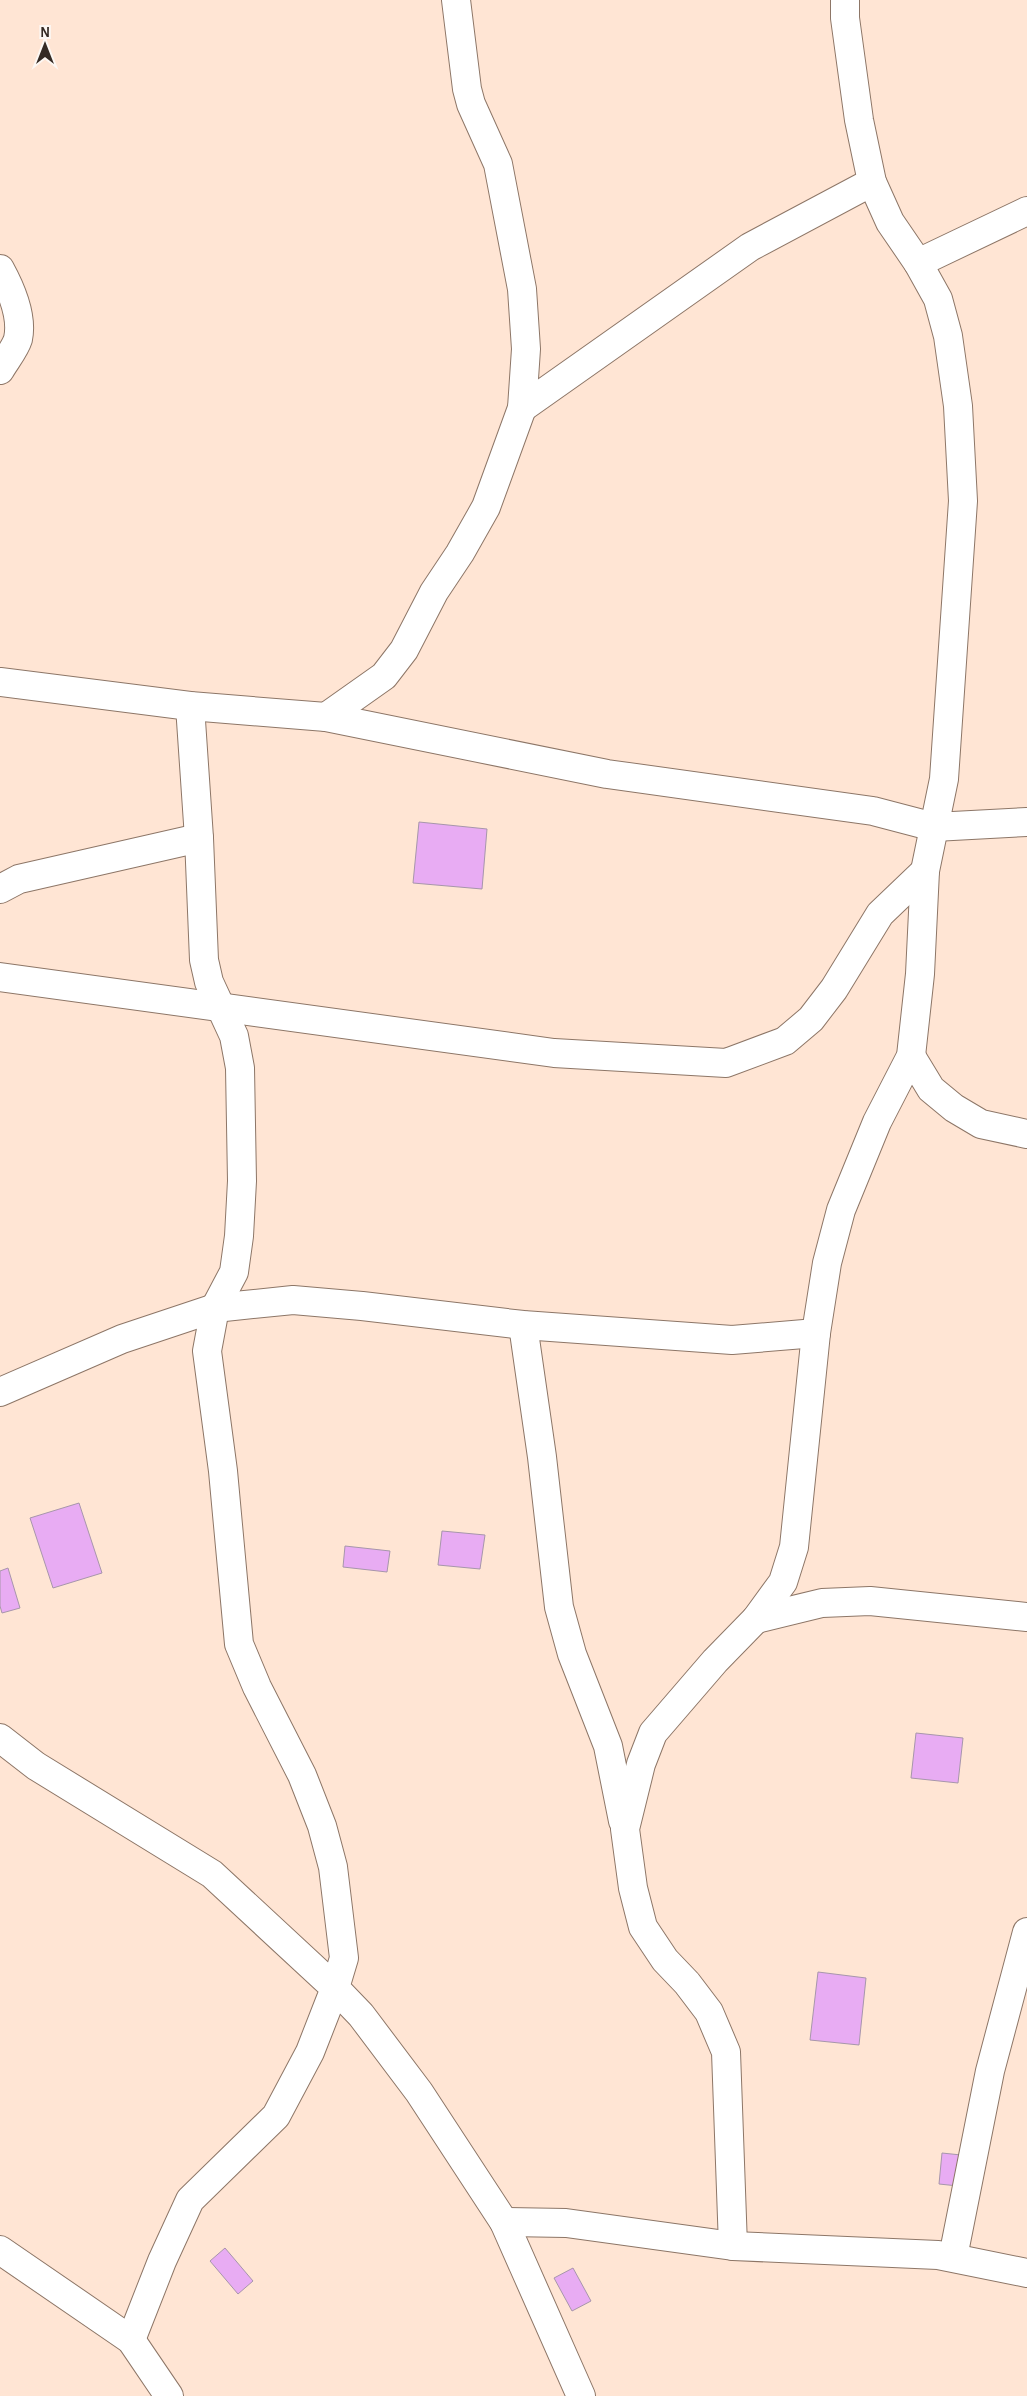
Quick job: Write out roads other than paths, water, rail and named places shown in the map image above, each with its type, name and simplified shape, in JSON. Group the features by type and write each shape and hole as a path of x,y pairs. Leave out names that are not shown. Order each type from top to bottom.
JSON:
{"street":[{"path":"326,717 384,676 404,650 434,592 460,553 486,507 522,408 526,349 522,289 498,164 469,97 456,0"},
{"path":"625,1829 641,1764 654,1734 715,1661 756,1619 783,1582 794,1547 816,1333 826,1263 842,1210 877,1122 911,1056 920,974 925,871 944,779 963,501 958,406 948,336 938,299 918,263 890,222 872,182 859,120 845,18 845,0"},
{"path":"522,408 750,247 872,182"},
{"path":"918,263 1027,211"},
{"path":"0,269 9,285 19,319 18,341 0,370"},
{"path":"0,682 190,706 326,717 402,734 607,774 873,812 934,827 1027,822"},
{"path":"130,2340 162,2261 190,2200 276,2116 310,2052 335,1988 344,1958 334,1867 322,1826 302,1775 257,1687 239,1644 223,1471 207,1351 215,1308 234,1272 239,1236 242,1181 240,1068 234,1036 209,982 204,960 199,838 190,706"},
{"path":"0,889 19,879 199,838"},
{"path":"0,978 221,1006 554,1053 726,1063 785,1041 811,1019 834,989 880,914 925,871"},
{"path":"911,1056 931,1089 954,1108 981,1124 1027,1134"},
{"path":"0,1392 122,1339 215,1308 293,1300 523,1325 732,1340 816,1333"},
{"path":"523,1325 542,1456 558,1607 572,1654 608,1746 625,1829 633,1888 643,1927 665,1960 687,1982 709,2012 726,2052 733,2246"},
{"path":"756,1619 822,1604 870,1601 1027,1617"},
{"path":"0,1738 36,1766 212,1874 335,1988 361,2015 419,2092 504,2222 581,2396"},
{"path":"953,2257 990,2071 1027,1932"},
{"path":"504,2222 566,2223 733,2246 953,2257 1027,2273"},
{"path":"0,2250 130,2340 169,2396"}]}
